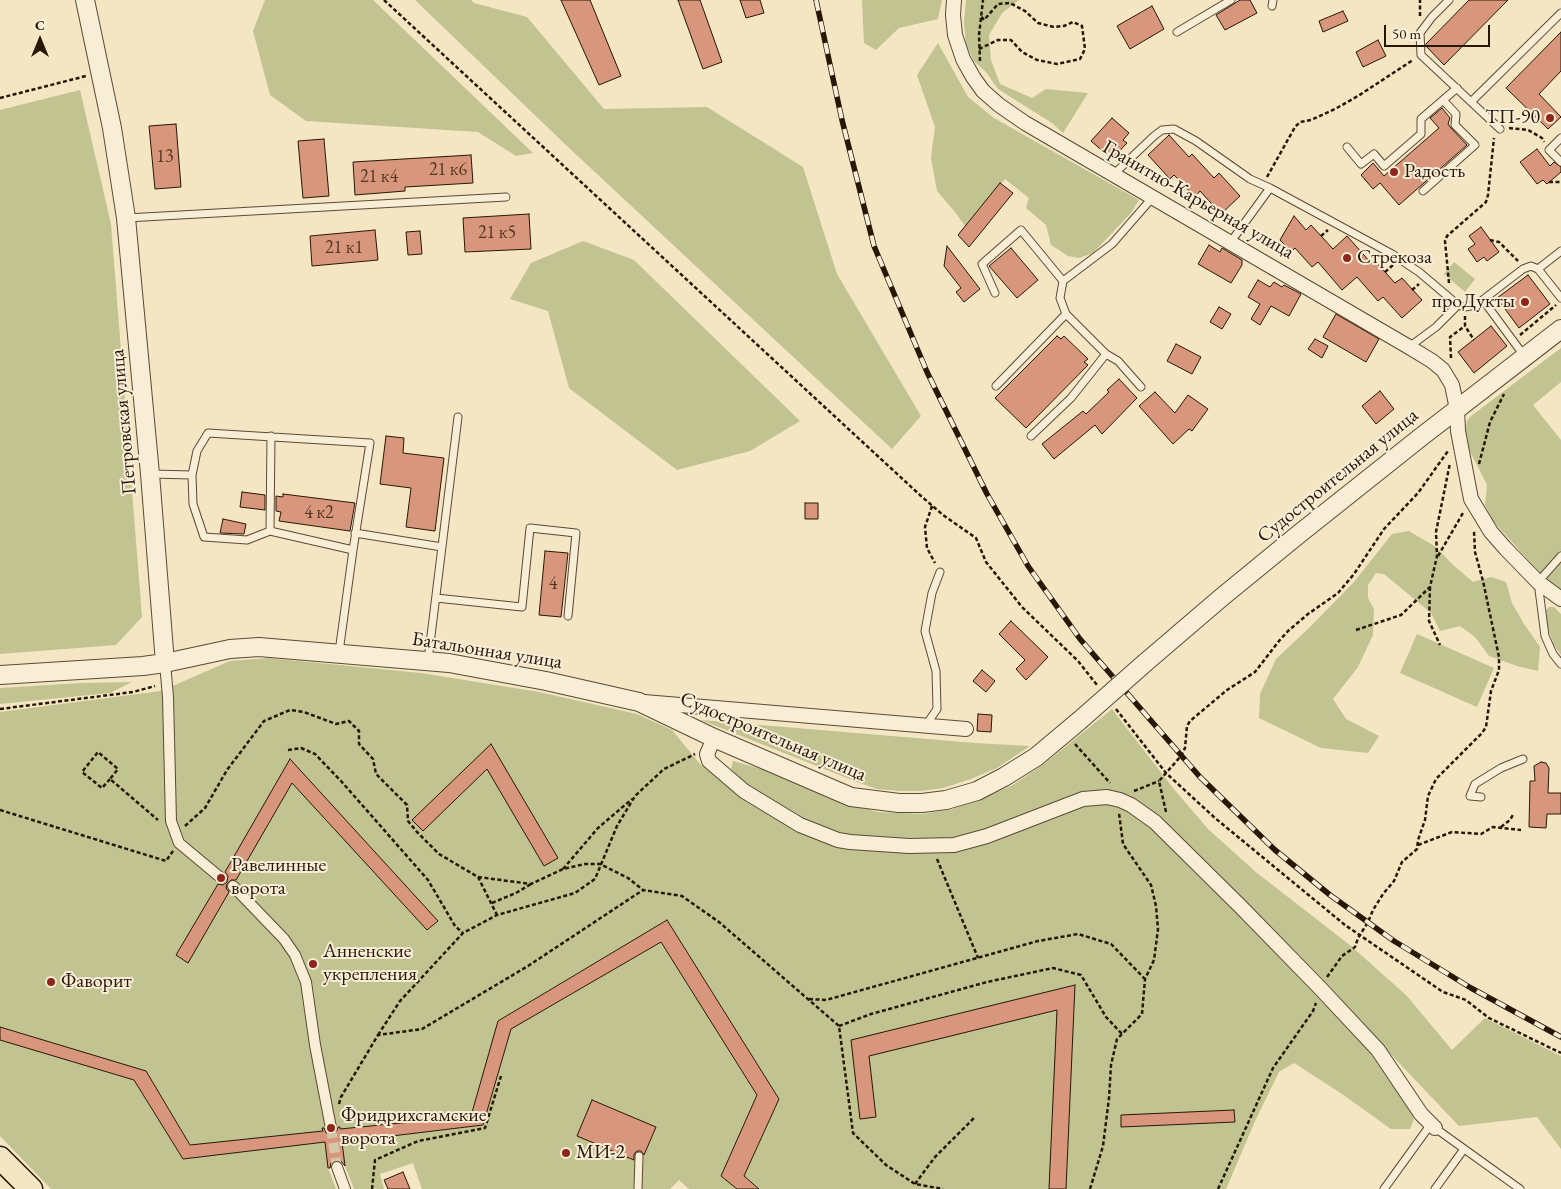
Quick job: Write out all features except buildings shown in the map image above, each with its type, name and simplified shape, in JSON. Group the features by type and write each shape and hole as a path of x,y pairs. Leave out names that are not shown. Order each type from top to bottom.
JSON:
{"main road":[{"path":"0,1158 31,1189"}],"street":[{"name":"Петровская улица","path":"85,0 112,128 126,218 150,474 165,663 171,821 177,839"},
{"name":"Гранитно-Карьерная улица","path":"954,0 955,35 963,59 973,77 983,91 1025,124 1409,347 1443,370 1452,385 1457,409 1459,437 1471,499"},
{"name":"Судостроительная улица","path":"639,702 714,738 851,797 899,803 922,803 946,800 977,791 1036,757 1276,552 1561,329"},
{"path":"1471,499 1491,532 1538,582 1561,599"},
{"name":"Батальонная улица","path":"0,675 165,663 230,649 259,647 428,660 546,681 639,702 966,729"},
{"path":"714,738 707,754 709,760 744,791 779,813 819,833 838,840 859,843 932,846 954,844 987,836 1083,799 1095,797 1120,800 1143,812 1320,988 1378,1050 1421,1114 1433,1126"},
{"path":"177,839 221,878"},
{"path":"233,886 284,939 295,955 306,982 315,1044 331,1128"},
{"path":"337,1167 345,1189"}],"lane":[{"path":"1178,32 1231,0"},
{"path":"1449,0 1420,33 1421,55 1500,129"},
{"path":"1472,102 1561,13"},
{"path":"1347,147 1361,164 1374,154 1384,166 1421,134 1422,119 1457,88"},
{"path":"1423,191 1475,146 1455,125 1456,114 1443,100"},
{"path":"1114,174 1154,136 1162,130 1174,129 1196,141 1250,179 1392,254 1419,272 1462,306"},
{"path":"1561,138 1549,150 1561,162"},
{"path":"1230,242 1270,188"},
{"path":"126,218 506,197"},
{"path":"1141,387 1118,361 1106,354 1066,314 1060,298 1063,281 1112,244 1153,197"},
{"path":"996,293 982,264 1020,230 1063,281"},
{"path":"1538,269 1561,251"},
{"path":"1409,347 1462,306 1476,305 1523,268 1531,266 1538,269 1561,299"},
{"path":"1483,300 1525,357"},
{"path":"996,386 1066,314"},
{"path":"1031,436 1071,398 1106,354"},
{"path":"428,660 458,417"},
{"path":"339,653 370,443 208,433 197,450 192,475 193,504 204,537 247,540 270,531 353,550"},
{"path":"270,531 272,436"},
{"path":"150,474 192,475"},
{"path":"436,598 522,607 530,528 576,533 568,616"},
{"path":"356,533 442,547"},
{"path":"1561,556 1538,582 1545,636 1553,654 1561,664"},
{"path":"926,726 937,709 936,671 925,631 932,593 940,572"},
{"path":"1481,798 1470,796 1475,784 1501,768 1523,759"},
{"path":"1384,1189 1433,1126 1520,1189"},
{"path":"1435,1189 1464,1149"},
{"path":"638,1189 639,1156"}],"path":[{"path":"384,0 932,506 976,538 986,562 1022,607 1078,661 1100,689"},
{"path":"980,64 980,16 983,0"},
{"path":"979,49 985,48 998,40 1011,40 1022,52 1037,60 1057,64 1080,59 1085,49 1082,26 1073,22 1064,26 1054,27 1038,23 1025,11 1010,3 998,4 984,20 980,16"},
{"path":"1262,184 1295,127 1300,122 1311,120 1351,100 1421,55"},
{"path":"0,98 101,72"},
{"path":"1448,296 1446,236 1486,202 1493,139 1500,129 1528,130 1542,138 1549,150"},
{"path":"1549,182 1561,182"},
{"path":"1490,240 1499,242 1515,257"},
{"path":"1522,332 1551,311 1561,299"},
{"path":"1462,306 1465,326 1474,340"},
{"path":"1542,310 1545,314"},
{"path":"1447,376 1450,371 1451,358 1450,337 1465,326"},
{"path":"1478,464 1490,422 1508,388"},
{"path":"1438,556 1436,532 1449,464 1459,437"},
{"path":"1090,1189 1103,1146 1110,1098 1111,1065 1118,1039 1142,1014 1145,979 1154,960 1158,929 1156,906 1151,886 1123,844 1119,816 1120,800 1137,789 1159,781 1176,763 1185,748 1186,726 1190,721 1227,690 1255,672 1288,631 1338,593 1354,574 1384,529 1418,493 1449,448 1459,437"},
{"path":"1440,645 1429,621 1430,587 1438,556 1471,499"},
{"path":"1218,1189 1272,1068 1313,1011 1320,988 1342,956 1355,948 1359,935 1383,894 1394,881 1402,862 1417,849 1432,785 1486,727 1491,691 1499,670 1496,642 1475,552 1471,499"},
{"path":"932,506 924,527 927,548 940,572"},
{"path":"1356,630 1401,615 1430,587"},
{"path":"0,709 133,692 166,683"},
{"path":"1116,708 1166,773 1235,835 1328,912 1443,992 1466,1000 1489,1018 1561,1053"},
{"path":"0,810 166,861 177,839 205,808 227,770 264,720 290,710 304,712 336,724 349,722 359,731 359,744 373,759 376,774 407,805 408,821 439,854 478,877 531,884"},
{"path":"1076,745 1113,786"},
{"path":"288,750 300,748 315,754 341,781 428,880 455,926 463,933"},
{"path":"98,752 118,769 110,778 102,788 82,772 98,752"},
{"path":"563,869 598,828 664,769 697,753 707,754"},
{"path":"110,778 177,839"},
{"path":"1159,781 1169,836"},
{"path":"331,1128 341,1097 400,1001 463,933 497,915 575,893 595,879 617,826 635,796"},
{"path":"1499,828 1510,820 1514,813"},
{"path":"1418,845 1452,832 1481,834 1492,827 1521,830"},
{"path":"932,846 978,958"},
{"path":"492,902 516,893 563,869 585,864 600,864 628,878 643,890 682,896 719,922 839,1026 853,1133 886,1165 915,1184 942,1189"},
{"path":"478,877 497,915"},
{"path":"378,1035 422,1029 528,966 643,890"},
{"path":"809,999 826,1000 1038,941 1078,934 1111,944 1145,979"},
{"path":"839,1026 871,1014 987,982 1053,968 1081,975 1106,1017 1122,1034"},
{"path":"372,1189 374,1160 418,1141 485,1128 501,1076"},
{"path":"915,1184 935,1157 975,1117"}],"green space":[{"path":"265,0 373,0 533,153 516,156 478,132 306,121 270,95 253,31"},
{"path":"415,0 471,0 474,3 527,17 604,109 707,107 803,167 837,274 921,416 892,449 567,146"},
{"path":"862,0 942,0 938,19 899,28 876,50 864,43"},
{"path":"966,0 1019,0 1002,13 989,35 991,60 1000,84 1032,98 1046,89 1088,93 1063,133 1052,123 998,89 986,72 974,61 966,44 964,22"},
{"path":"938,43 968,97 994,118 1139,200 1131,213 1093,253 1079,258 1068,256 1051,245 1046,225 1026,208 1029,198 1005,179 965,226 937,191 931,158 935,127 917,75"},
{"path":"80,90 111,224 142,617 116,645 0,654 0,110"},
{"path":"583,241 634,260 800,421 750,451 677,470 569,388 548,311 510,299 531,263"},
{"path":"1454,262 1475,279 1465,292 1444,274"},
{"path":"1561,348 1561,382 1533,405 1561,440 1561,590 1540,573 1494,522 1485,505 1487,485 1467,445 1465,433 1467,421 1471,416"},
{"path":"1409,531 1436,547 1473,582 1491,577 1506,582 1512,603 1540,647 1538,671 1489,656 1475,637 1460,626 1440,631 1431,613 1384,574 1376,573 1368,585 1368,598 1374,609 1373,635 1358,667 1333,699 1346,719 1379,736 1368,753 1321,748 1259,718 1260,694 1276,659 1354,582 1392,534"},
{"path":"1549,607 1554,607 1561,614 1561,655 1554,645 1548,628 1546,610"},
{"path":"1417,634 1494,668 1477,707 1400,673"},
{"path":"268,658 421,673 539,692 637,714 672,730 700,764 745,798 793,826 904,851 1086,803 1115,804 1140,814 1339,1011 1410,1107 1414,1119 1410,1129 1391,1129 1294,1063 1279,1072 1256,1119 1226,1189 759,1189 744,1176 779,1099 667,920 498,1021 471,1116 340,1129 339,1127 323,1128 323,1131 190,1145 145,1071 0,1027 0,712 161,691 230,661"},
{"path":"132,682 110,693 0,704 0,688"},
{"path":"1112,709 1173,788 1208,829 1257,873 1351,946 1407,996 1452,1050 1485,1018 1561,1056 1561,1149 1537,1117 1459,1126 1323,983 1138,801 1120,793 1103,790 1085,792 990,830 938,842 866,839 816,827 745,784 731,769 733,761 779,774 852,805 878,812 922,814 949,810 1011,786 1044,764"},
{"path":"701,720 1030,746 997,768 971,779 943,788 900,791 877,789 857,782"},
{"path":"661,942 757,1095 721,1176 737,1189 689,1189 679,1180 670,1189 422,1189 413,1163 380,1174 384,1189 354,1189 345,1166 342,1142 483,1125 511,1029"},
{"path":"0,1040 134,1080 183,1159 325,1142 328,1168 336,1189 51,1189 0,1136"}],"tunnel":[{"path":"331,1128 337,1167"}],"railway":[{"path":"816,0 842,120 874,246 927,372 987,494 1028,566 1080,639 1200,777 1275,850 1330,895 1394,941 1471,988 1561,1037"}],"place":[{"name":"ТП-90","path":"1550,118"},
{"name":"Радость","path":"1394,172"},
{"name":"Стрекоза","path":"1347,258"},
{"name":"проДукты","path":"1525,302"},
{"name":"Равелинные ворота","path":"221,878"},
{"name":"Анненские укрепления","path":"313,964"},
{"name":"Фаворит","path":"51,982"},
{"name":"Фридрихсгамские ворота","path":"331,1128"},
{"name":"МИ-2","path":"566,1153"}]}
